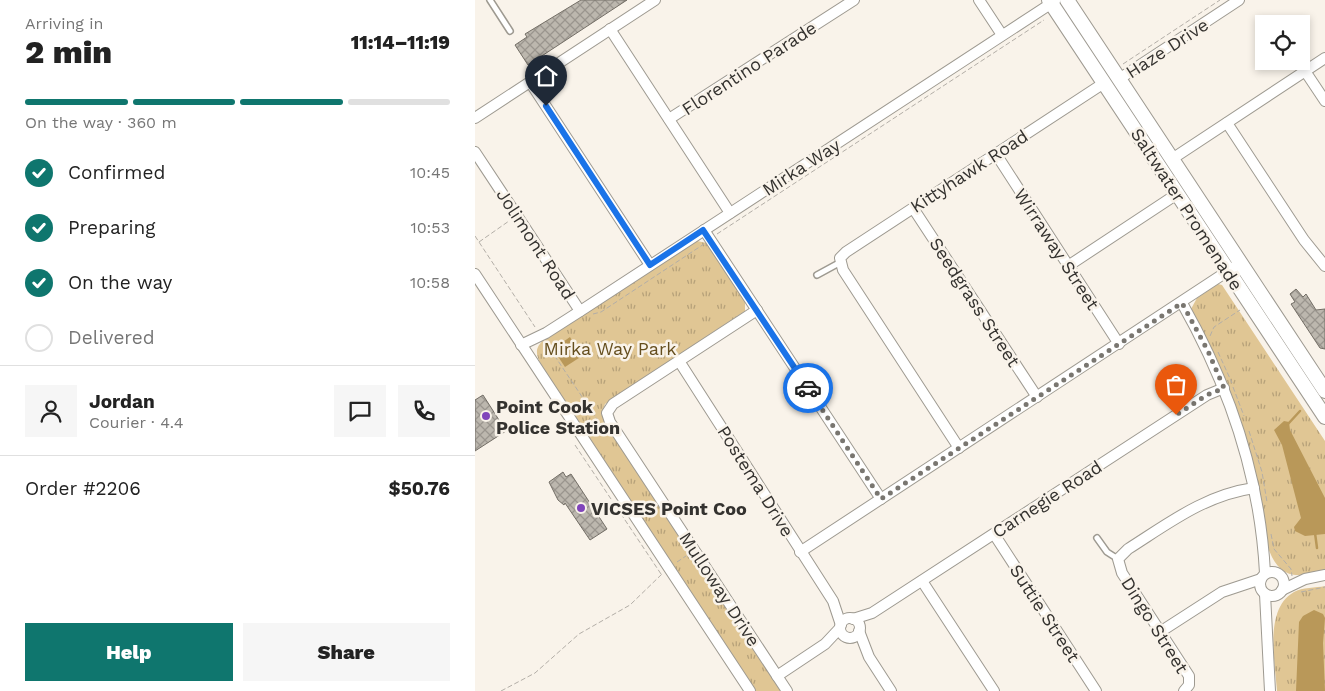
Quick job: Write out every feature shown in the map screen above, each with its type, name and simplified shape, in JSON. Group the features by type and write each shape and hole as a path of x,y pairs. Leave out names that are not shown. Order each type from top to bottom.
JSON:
{"street":[{"path":"475,118 655,0"},
{"name":"Florentino Parade","path":"669,119 854,0"},
{"path":"979,0 1002,35"},
{"name":"Saltwater Promenade","path":"1067,0 1076,6 1119,79 1325,391"},
{"name":"Haze Drive","path":"1119,79 1239,0"},
{"name":"Mirka Way","path":"523,348 585,313 650,265 1052,1"},
{"name":"Saltwater Promenade","path":"1052,1 1249,304 1320,404 1325,417"},
{"path":"610,30 731,213"},
{"path":"1172,159 1325,58"},
{"path":"1305,71 1325,101"},
{"path":"530,82 650,265"},
{"name":"Kittyhawk Road","path":"839,263 840,258 846,252 1104,83"},
{"path":"1227,123 1304,240 1325,266"},
{"name":"Jolimont Road","path":"475,152 585,313"},
{"name":"Wirraway Street","path":"996,154 1119,344"},
{"path":"1068,266 1177,194"},
{"name":"Seedgrass Street","path":"913,208 1037,397"},
{"path":"703,230 881,499"},
{"path":"839,263 959,448"},
{"path":"800,552 1241,263"},
{"path":"475,274 750,691"},
{"path":"1182,303 1208,351 1224,388 1241,437 1254,488 1263,547 1263,584 1267,616 1270,691"},
{"name":"Mulloway Drive","path":"757,310 613,404 608,408 607,416 787,691"},
{"name":"Postema Drive","path":"679,362 753,474 800,552 833,601 852,618"},
{"name":"Carnegie Road","path":"860,630 873,613 1207,395 1224,388"},
{"name":"Dingo Street","path":"1184,691 1189,685 1189,676 1122,573 1118,559 1128,549 1201,503 1224,493 1254,488"},
{"name":"Suttie Street","path":"994,534 1097,691"},
{"path":"1263,547 1284,582 1267,616"},
{"path":"1161,632 1216,596 1240,586 1263,584 1279,574 1305,579"},
{"path":"1263,584 1271,596 1305,579 1325,575"},
{"path":"922,581 994,691"},
{"name":"Postema Drive","path":"833,601 840,626"},
{"name":"Carnegie Road","path":"852,618 873,613"},
{"path":"777,676 825,644 845,620 852,618 858,622 869,656 891,691"},
{"path":"840,626 848,637 869,656"},
{"path":"825,644 856,636 860,630"}],"lane":[{"path":"490,0 510,31"},
{"name":"Kittyhawk Road","path":"817,275 839,263"},
{"name":"Dingo Street","path":"1097,538 1107,552 1118,559"}],"path":[{"path":"1123,64 1220,0"},
{"path":"585,313 601,312 1047,18"},
{"path":"479,242 509,221"},
{"path":"1211,340 1210,334 1214,327 1249,304"},
{"path":"1216,349 1228,371 1246,422"},
{"path":"1248,428 1262,472 1267,503"},
{"path":"575,445 661,575"},
{"path":"1270,527 1275,549 1291,569 1292,577"},
{"path":"501,691 535,673 579,634 630,605 669,567 687,556"},
{"path":"1301,592 1325,588"}],"green space":[{"name":"Mirka Way Park","path":"697,241 707,243 745,300 745,311 605,404 601,414 783,691 756,691 544,370 537,353 538,346 545,339"},
{"path":"1218,284 1222,285 1325,441 1325,570 1303,575 1291,574 1281,569 1270,553 1258,491 1233,403 1223,374 1191,309 1197,298"},
{"path":"1325,586 1325,691 1277,691 1273,637 1278,610 1285,600 1297,590"}],"shaded area":[{"path":"570,337 582,356 565,367 553,349"},
{"path":"1284,421 1289,422 1290,430 1325,498 1325,534 1305,536 1295,531 1294,527 1301,518 1282,445 1274,430"},
{"path":"1314,610 1323,614 1325,618 1323,643 1325,691 1296,691 1299,622 1303,616"}],"building":[{"path":"581,0 627,0 528,65 515,45 527,37 525,34"},
{"path":"1296,289 1303,297 1306,294 1316,310 1325,309 1325,349 1320,348 1291,304 1295,302 1290,294"},
{"name":"Point Cook Police Station","path":"483,395 506,431 475,451 475,400"},
{"name":"VICSES Point Coo","path":"563,472 566,477 571,474 607,529 590,540 565,503 564,505 558,500 549,482"}],"waterway":[{"path":"1288,424 1300,411"},
{"path":"1315,533 1317,548"}],"way so far":[{"path":"808,388 881,499 1182,303 1208,351 1224,388 1210,393 1176,415"}],"place":[{"name":"Point Cook Police Station","path":"486,416"},
{"name":"VICSES Point Coo","path":"581,508"}],"route":[{"path":"546,106 650,265 703,230 808,388"}]}
